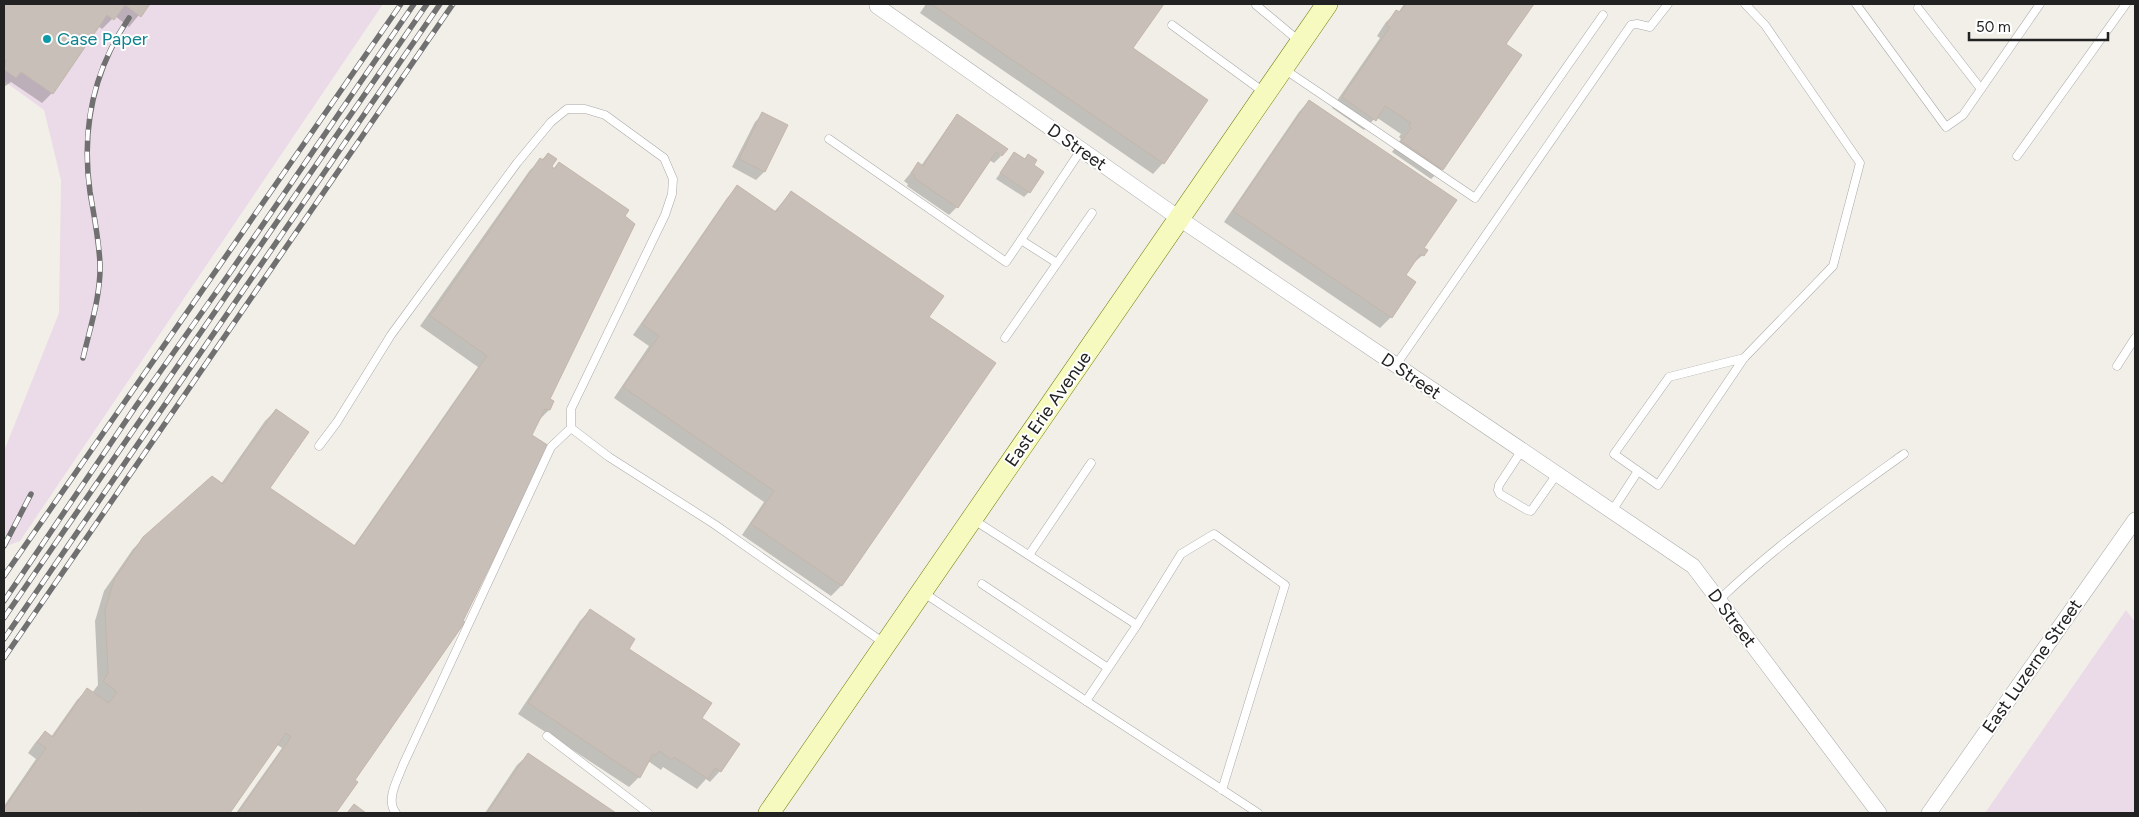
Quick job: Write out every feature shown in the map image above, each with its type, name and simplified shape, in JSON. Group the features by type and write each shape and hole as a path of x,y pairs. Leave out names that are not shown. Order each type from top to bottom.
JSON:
{"main road":[{"name":"East Erie Avenue","path":"769,813 1327,4"}],"street":[{"name":"D Street","path":"878,6 1179,218 1693,566 1879,813"},
{"name":"East Luzerne Street","path":"1929,813 2135,520"}],"lane":[{"path":"1256,4 1301,42"},
{"path":"1396,365 1632,25 1637,24 1650,27 1668,4"},
{"path":"1744,4 1765,25 1860,163 1833,266 1744,358 1658,485 1614,454 1669,377 1744,358"},
{"path":"1856,4 1946,127 1963,115 2040,4"},
{"path":"2017,156 2126,4"},
{"path":"1918,8 1981,89"},
{"path":"1283,68 1475,198 1603,15"},
{"path":"1172,25 1265,93"},
{"path":"319,446 337,422 391,334 511,171 551,122 567,109 586,109 605,115 664,158 673,179 672,194 665,215 571,409 571,428 551,448 403,765 391,796 393,809 396,813"},
{"path":"829,139 1006,262 1081,150"},
{"path":"1005,338 1092,213"},
{"path":"1021,240 1057,263"},
{"path":"2117,366 2135,338"},
{"path":"571,428 609,457 722,529 886,644"},
{"path":"1522,450 1499,485 1498,490 1500,494 1531,511 1557,474"},
{"path":"1720,600 1746,574 1824,511 1904,454"},
{"path":"1029,555 1091,463"},
{"path":"1612,511 1638,471"},
{"path":"972,518 1137,624"},
{"path":"1086,701 1181,554 1214,534 1285,585 1222,790"},
{"path":"982,584 1108,668"},
{"path":"922,592 1258,813"},
{"path":"547,736 648,813"}],"shaded area":[{"name":"Case Paper","path":"4,4 383,4 20,541 4,547 4,451 59,313 61,180 44,110 4,81"},
{"path":"2126,610 2135,622 2135,813 1985,813"}],"building":[{"name":"Case Paper","path":"4,4 150,4 141,17 125,5 114,20 107,15 53,94 21,72 16,78 4,70 6,60 4,59"},
{"path":"931,4 1164,4 1133,48 1208,100 1164,164"},
{"path":"1406,4 1534,4 1506,44 1522,55 1443,170 1401,141 1411,128 1409,126 1411,123 1385,106 1376,121 1342,97 1390,27 1386,25 1396,10 1400,12"},
{"path":"1309,100 1457,200 1424,248 1428,250 1424,256 1420,254 1406,275 1416,282 1392,318 1233,211"},
{"path":"762,112 788,125 765,172 739,159"},
{"path":"957,114 1008,149 1002,156 996,152 958,208 914,178 915,175 911,173 918,162 923,166"},
{"path":"1014,152 1025,159 1028,154 1037,160 1034,165 1044,172 1030,193 1000,173"},
{"path":"548,153 557,159 552,166 554,169 559,162 629,210 625,216 635,224 550,399 554,401 550,410 545,409 532,435 549,446 463,621 465,622 355,780 358,782 336,813 238,813 291,737 286,733 230,813 141,813 139,811 138,813 4,813 4,809 46,748 37,742 45,731 53,737 87,688 109,703 117,692 103,681 108,673 105,610 114,580 143,537 212,476 223,484 276,409 309,432 270,488 355,546 487,356 429,315 434,311 540,158 543,160"},
{"path":"737,185 776,212 791,191 944,296 929,317 996,363 842,586 751,524 774,491 623,387 659,336 642,324"},
{"path":"590,609 635,639 629,649 712,703 702,718 740,744 721,772 715,768 708,779 674,757 672,760 659,751 655,756 653,754 640,778 528,703"},
{"path":"528,753 616,813 487,813"},
{"path":"354,804 366,813 347,813"}],"railway":[{"path":"4,576 401,4"},
{"path":"4,601 136,406 414,4"},
{"path":"4,618 427,4"},
{"path":"4,639 440,4"},
{"path":"4,658 453,4"},
{"path":"83,358 100,276 99,246 88,168 87,145 89,123 98,79 106,59 129,18"},
{"path":"4,546 31,494"}],"place":[{"name":"Case Paper","path":"47,39"}]}
